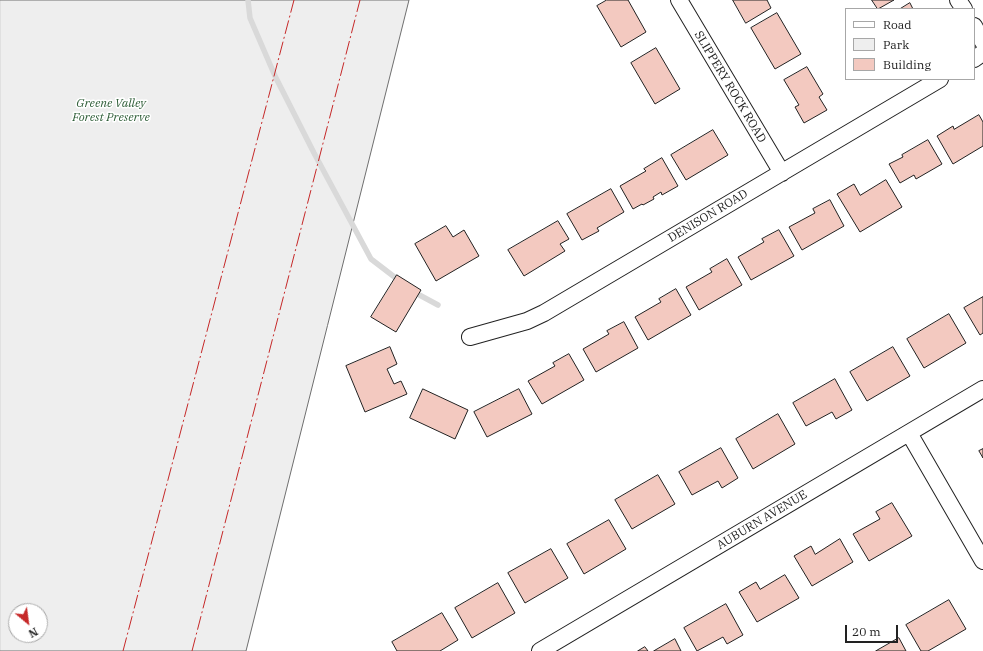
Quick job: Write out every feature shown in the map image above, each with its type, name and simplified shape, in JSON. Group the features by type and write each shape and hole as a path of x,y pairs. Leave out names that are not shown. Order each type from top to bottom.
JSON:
{"street":[{"name":"SLIPPERY ROCK ROAD","path":"679,0 782,173"},
{"path":"975,28 983,42"},
{"name":"DENISON ROAD","path":"470,337 527,321 544,313 938,80"},
{"name":"AUBURN AVENUE","path":"540,651 983,389"},
{"path":"909,433 983,561"}],"green space":[{"name":"Greene Valley Forest Preserve","path":"0,0 409,0 246,651 0,651"}],"building":[{"path":"607,0 628,0 646,32 621,47 597,6"},
{"path":"733,0 767,0 771,8 746,23"},
{"path":"872,0 894,0 880,8 877,8"},
{"path":"910,3 912,8 902,8"},
{"path":"777,13 801,54 775,69 751,28"},
{"path":"656,48 680,89 655,104 631,63"},
{"path":"807,67 823,94 819,97 827,110 804,123 795,107 799,105 784,80"},
{"path":"979,115 983,122 983,146 953,164 937,136 953,126 954,129"},
{"path":"713,130 728,155 686,180 671,155"},
{"path":"928,140 942,164 916,179 914,175 900,183 889,164 903,157 902,155"},
{"path":"662,158 678,186 662,195 661,192 653,197 654,199 633,209 620,186 646,171 644,169"},
{"path":"886,180 902,207 860,232 837,194 854,184 860,195"},
{"path":"611,189 624,212 597,228 599,231 582,240 567,214"},
{"path":"830,200 844,226 802,250 789,227 815,213 813,209"},
{"path":"558,221 569,239 560,244 565,251 524,276 508,250"},
{"path":"446,226 453,237 464,230 479,256 436,281 415,244"},
{"path":"779,230 794,256 751,280 738,257 764,242 762,239"},
{"path":"727,259 742,285 699,310 686,287 712,272 710,269"},
{"path":"397,275 421,290 396,332 371,317"},
{"path":"676,289 691,315 648,340 635,317 661,302 659,299"},
{"path":"983,297 983,333 980,335 964,308"},
{"path":"949,314 966,343 924,368 907,339"},
{"path":"624,322 638,348 596,372 583,349 609,334 607,331"},
{"path":"390,347 397,364 387,369 394,384 401,381 407,394 365,412 346,366"},
{"path":"893,347 910,376 867,401 850,372"},
{"path":"569,354 584,380 542,404 528,381 555,366 553,363"},
{"path":"835,379 852,410 836,419 832,412 806,426 793,403"},
{"path":"423,389 468,410 455,439 410,418"},
{"path":"519,389 532,414 487,437 474,412"},
{"path":"778,414 795,444 753,469 736,439"},
{"path":"721,448 738,478 722,488 718,481 692,495 679,472"},
{"path":"983,449 983,458 979,451"},
{"path":"658,475 675,504 632,529 615,500"},
{"path":"892,503 912,536 869,561 853,534 880,519 876,512"},
{"path":"609,520 626,549 584,574 567,544"},
{"path":"840,539 853,562 812,586 794,556 811,546 815,554"},
{"path":"551,549 568,578 525,603 508,573"},
{"path":"785,575 799,598 757,622 739,592 756,582 760,589"},
{"path":"498,583 515,613 472,638 455,608"},
{"path":"949,600 966,629 928,651 921,651 906,625"},
{"path":"726,604 743,635 727,644 723,637 697,651 684,628"},
{"path":"442,613 458,640 440,651 397,651 392,642"},
{"path":"899,638 906,651 876,651"},
{"path":"675,639 681,651 654,651"},
{"path":"645,647 648,651 638,651"}],"waterway":[{"path":"248,0 250,18 275,76 314,153 371,259 401,282"},
{"path":"412,291 438,305"}],"power":[{"path":"123,651 294,0"},
{"path":"192,651 360,0"}]}
